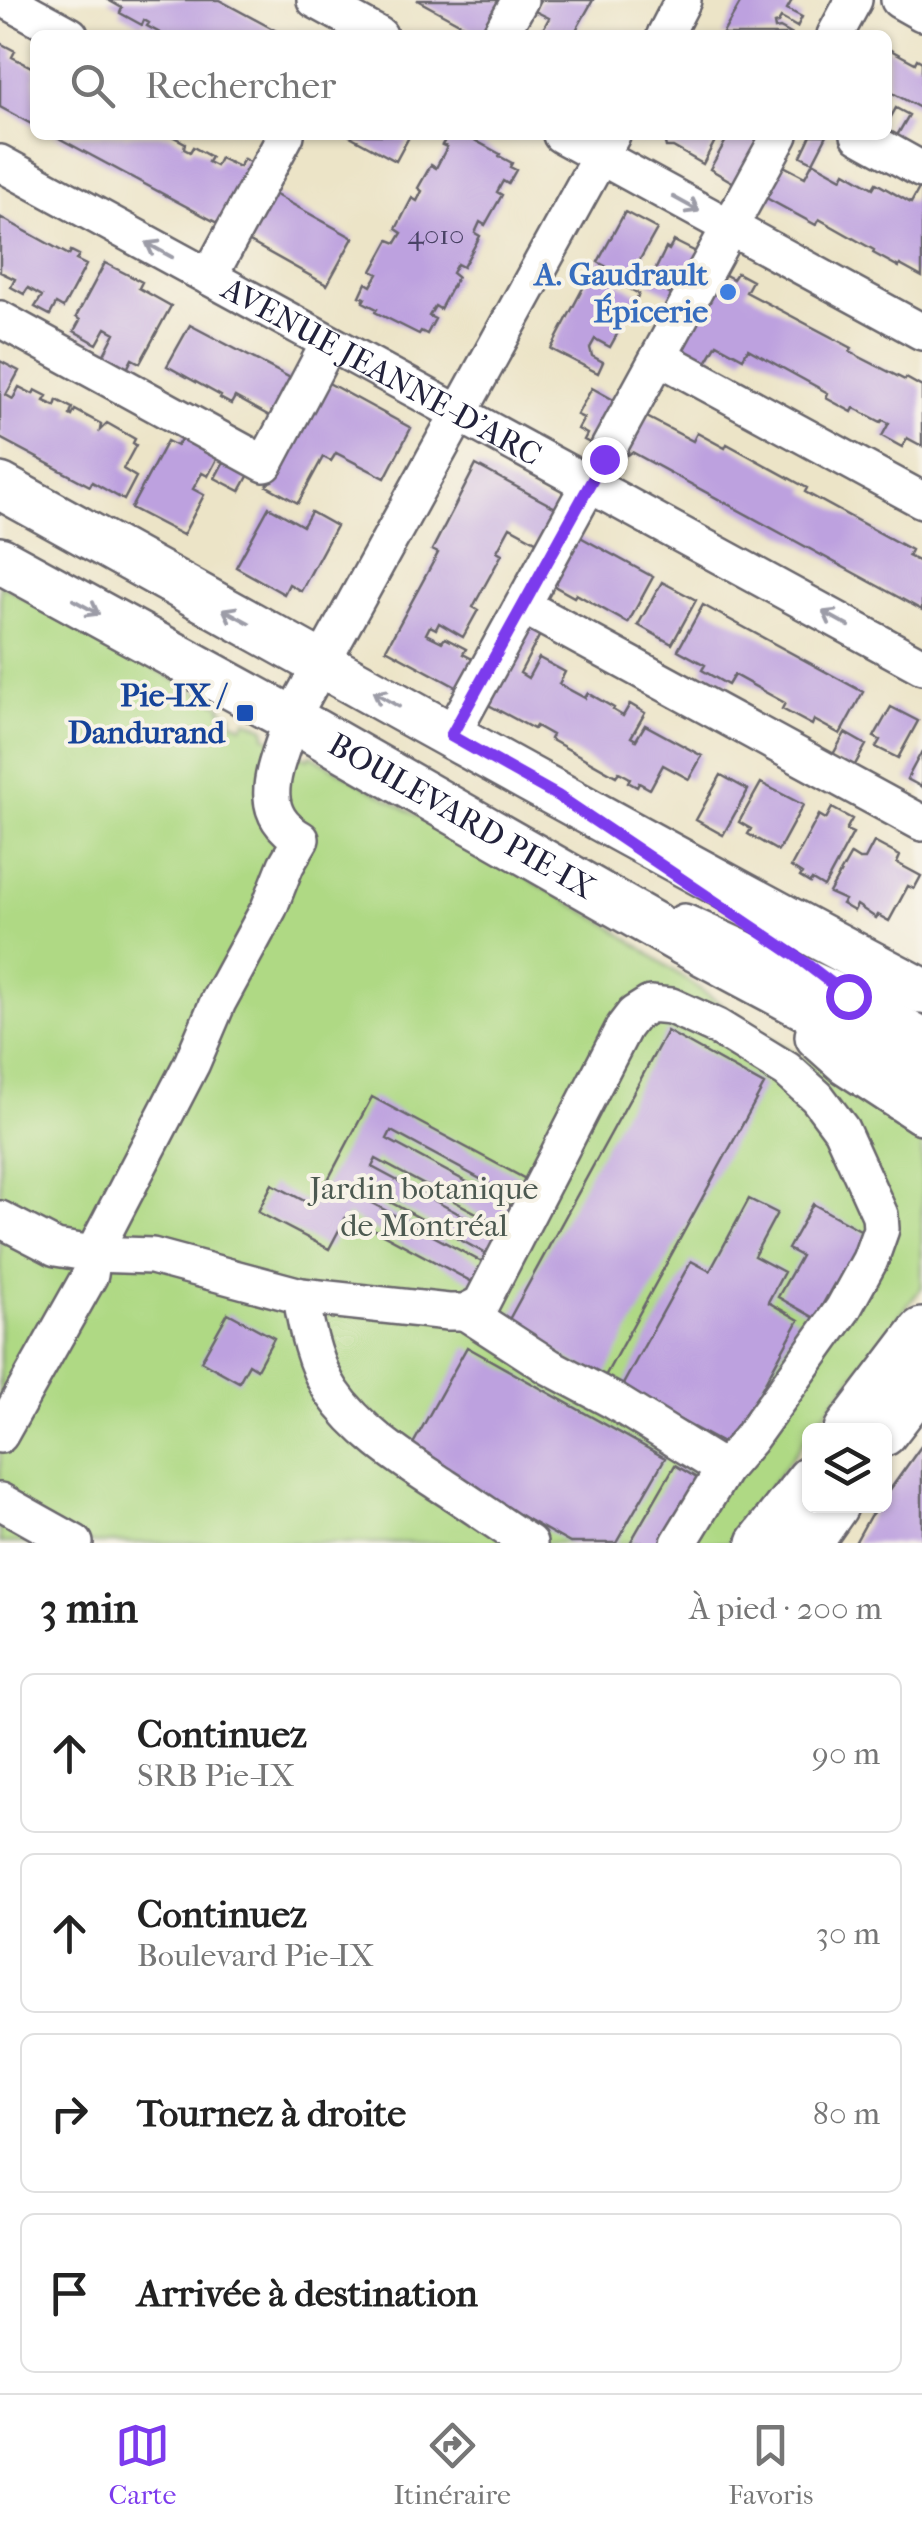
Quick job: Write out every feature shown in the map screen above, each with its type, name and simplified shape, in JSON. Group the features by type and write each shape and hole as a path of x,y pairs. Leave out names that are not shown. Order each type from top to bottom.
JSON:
{"main road":[{"name":"BOULEVARD PIE-IX","path":"0,486 558,796 922,991"},
{"name":"BOULEVARD PIE-IX","path":"0,560 922,1069"},
{"path":"762,984 846,1062 922,1111"},
{"path":"860,1423 903,1402 922,1331"},
{"path":"760,1543 802,1489"},
{"path":"809,1543 830,1513"}],"street":[{"path":"6,0 61,30"},
{"path":"315,0 358,30"},
{"path":"503,30 520,0"},
{"path":"668,30 684,0"},
{"path":"838,30 854,0"},
{"path":"899,0 922,13"},
{"path":"209,277 273,140"},
{"path":"581,140 606,146 730,228 922,332"},
{"path":"451,736 777,140"},
{"path":"868,140 922,170"},
{"path":"0,1434 90,1275 93,1254 192,1064 218,1002 269,908 301,838 281,822 272,790 274,768 291,719 606,146"},
{"name":"AVENUE JEANNE-D'ARC","path":"0,163 922,666"},
{"path":"0,319 265,464 329,343"},
{"path":"659,356 922,500"},
{"path":"523,606 922,823"},
{"path":"558,796 796,956 848,996"},
{"path":"541,862 729,941 848,996 922,1036"},
{"path":"0,1219 56,1248 152,1256 300,1296 465,1312 481,1304 634,1014 650,1004 671,1006 717,1027 786,1070 817,1097 841,1129 861,1169 880,1215 881,1228 870,1260 843,1309 724,1469 679,1543"},
{"path":"300,1296 306,1327 323,1374 350,1414 406,1462 529,1543"},
{"path":"465,1312 550,1368 614,1400 724,1469"},
{"path":"0,1502 75,1543"}],"green space":[{"name":"Jardin botanique de Montréal","path":"0,584 223,706 221,709 232,715 230,720 242,726 247,720 265,728 265,736 308,759 311,755 609,925 750,1025 922,1131 922,1287 817,1423 802,1423 802,1444 729,1543 0,1543"}],"building":[{"path":"108,0 219,0 275,30 155,30 144,20 142,25 120,13 122,8"},
{"path":"417,0 504,0 488,30 472,30"},
{"path":"541,0 593,0 576,30 543,30 549,18 535,11"},
{"path":"742,0 792,0 787,9 802,17 797,27 781,18 774,24 775,29 784,30 725,30"},
{"path":"0,43 15,51 12,57 30,66 30,123 0,107"},
{"path":"892,51 915,63 917,59 922,62 922,109 892,93"},
{"path":"896,108 909,115 895,139 892,138 892,115"},
{"path":"62,140 179,140 185,143 184,149 190,152 193,147 211,157 208,162 216,166 220,158 239,167 244,159 256,166 223,226"},
{"path":"357,140 407,140 396,161"},
{"path":"445,140 474,140 500,154 516,170 508,184 503,181 497,192 502,195 485,225 480,222 475,233 480,236 463,267 457,264 452,273 457,277 440,309 435,306 429,316 435,319 427,334 419,334 375,312 377,309 360,296 366,283 371,286 378,274 372,271 389,240 396,243 402,233 396,229 412,198 417,201 422,191 418,188 431,165 436,168 447,147 442,145"},
{"path":"664,140 715,140 703,164 666,147"},
{"path":"726,140 758,140 741,187 710,169"},
{"path":"809,140 824,140 813,162 801,156"},
{"path":"776,162 805,177 813,162 842,178 845,172 873,188 876,183 911,203 922,183 922,277 873,253 874,250 819,219 816,225 759,194"},
{"path":"267,190 353,238 327,285 241,237"},
{"path":"625,212 657,229 629,279 598,262"},
{"path":"0,217 69,255 71,251 79,255 76,260 86,265 63,308 56,304 50,315 35,307 42,296 28,288 24,294 11,287 15,279 0,272"},
{"path":"674,241 702,255 679,299 649,283 666,248 669,250"},
{"path":"105,263 142,282 139,288 171,306 140,363 132,359 124,375 100,362 115,333 106,328 97,344 74,331 80,320 76,317"},
{"path":"593,269 639,294 610,347 595,339 590,348 592,356 603,362 598,373 551,349"},
{"path":"718,271 733,279 737,273 752,281 746,292 852,348 850,352 922,387 922,446 907,438 902,447 882,436 889,423 854,408 852,412 826,398 828,393 748,349 743,358 717,344 704,366 674,350"},
{"path":"190,325 298,382 277,420 235,397 231,404 167,366"},
{"path":"0,361 19,371 6,395 13,399 19,387 33,394 35,390 47,396 44,401 55,406 57,400 72,408 70,415 75,410 101,424 100,430 107,423 135,439 136,445 123,469 136,477 124,500 0,438"},
{"path":"323,380 411,428 385,478 336,453 331,461 323,457 298,503 267,486 317,404 312,401"},
{"path":"592,388 621,404 598,447 584,440 587,434 578,429 584,418 577,415"},
{"path":"639,413 693,441 697,433 725,448 727,444 911,550 908,556 922,563 922,610 632,452 628,455 624,452"},
{"path":"186,431 218,457 208,476 202,473 193,489 204,495 183,535 131,508 167,441 177,446"},
{"path":"228,454 253,467 240,491 215,478"},
{"path":"476,465 563,512 545,546 510,527 497,551 502,554 473,607 478,610 463,637 439,623 436,629 430,626 426,634 466,649 463,654 478,662 462,690 386,649 438,553 432,550"},
{"path":"269,507 303,526 311,512 336,526 301,591 289,584 284,594 236,567"},
{"path":"573,533 653,577 628,623 547,582"},
{"path":"662,582 696,600 672,644 638,625"},
{"path":"703,605 863,692 840,734 782,709 785,703 734,675 728,685 702,670 705,665 678,650"},
{"path":"527,618 544,627 520,673 528,678 539,658 565,672 559,684 585,698 588,693 623,716 630,704 645,713 631,737 636,740 645,725 702,756 689,779 663,765 650,789 639,783 637,787 628,782 630,778 619,772 616,776 550,739 552,735 536,726 534,729 481,701"},
{"path":"891,707 918,721 898,758 876,747 880,740 874,737"},
{"path":"845,733 866,745 852,770 831,758"},
{"path":"922,751 922,787 907,779"},
{"path":"721,775 748,790 723,835 696,820"},
{"path":"761,783 803,805 778,851 748,834 751,829 739,822"},
{"path":"832,808 852,819 846,830 853,833 824,887 800,877 802,874 791,867 819,815 826,819"},
{"path":"874,842 900,856 897,863 921,876 914,889 908,886 889,921 878,915 876,918 857,905 854,911 842,904 845,900 829,893 851,854 865,859"},
{"path":"667,1031 764,1085 604,1378 506,1325"},
{"path":"372,1097 533,1183 523,1202 391,1131 387,1139 519,1210 508,1230 376,1159 372,1167 504,1238 494,1258 362,1187 357,1195 489,1266 478,1285 347,1215 329,1249 258,1212 272,1184 314,1206"},
{"path":"749,1199 777,1213 754,1256 784,1272 768,1302 799,1320 730,1447 621,1388 691,1261 710,1271"},
{"path":"813,1204 871,1236 842,1289 834,1284 815,1318 778,1297 801,1256 788,1249"},
{"path":"228,1313 274,1338 257,1369 249,1364 239,1382 201,1361"},
{"path":"467,1347 665,1458 616,1543 570,1543 408,1453"},
{"path":"922,1445 922,1543 855,1543 873,1513 892,1513 892,1487"},
{"path":"675,1465 700,1480 663,1543 630,1543"}],"place":[{"name":"A. Gaudrault Épicerie","path":"728,292"},
{"name":"Pie-IX / Dandurand","path":"245,713"}],"route":[{"path":"604,459 451,736 558,796 796,956 848,996"}]}
